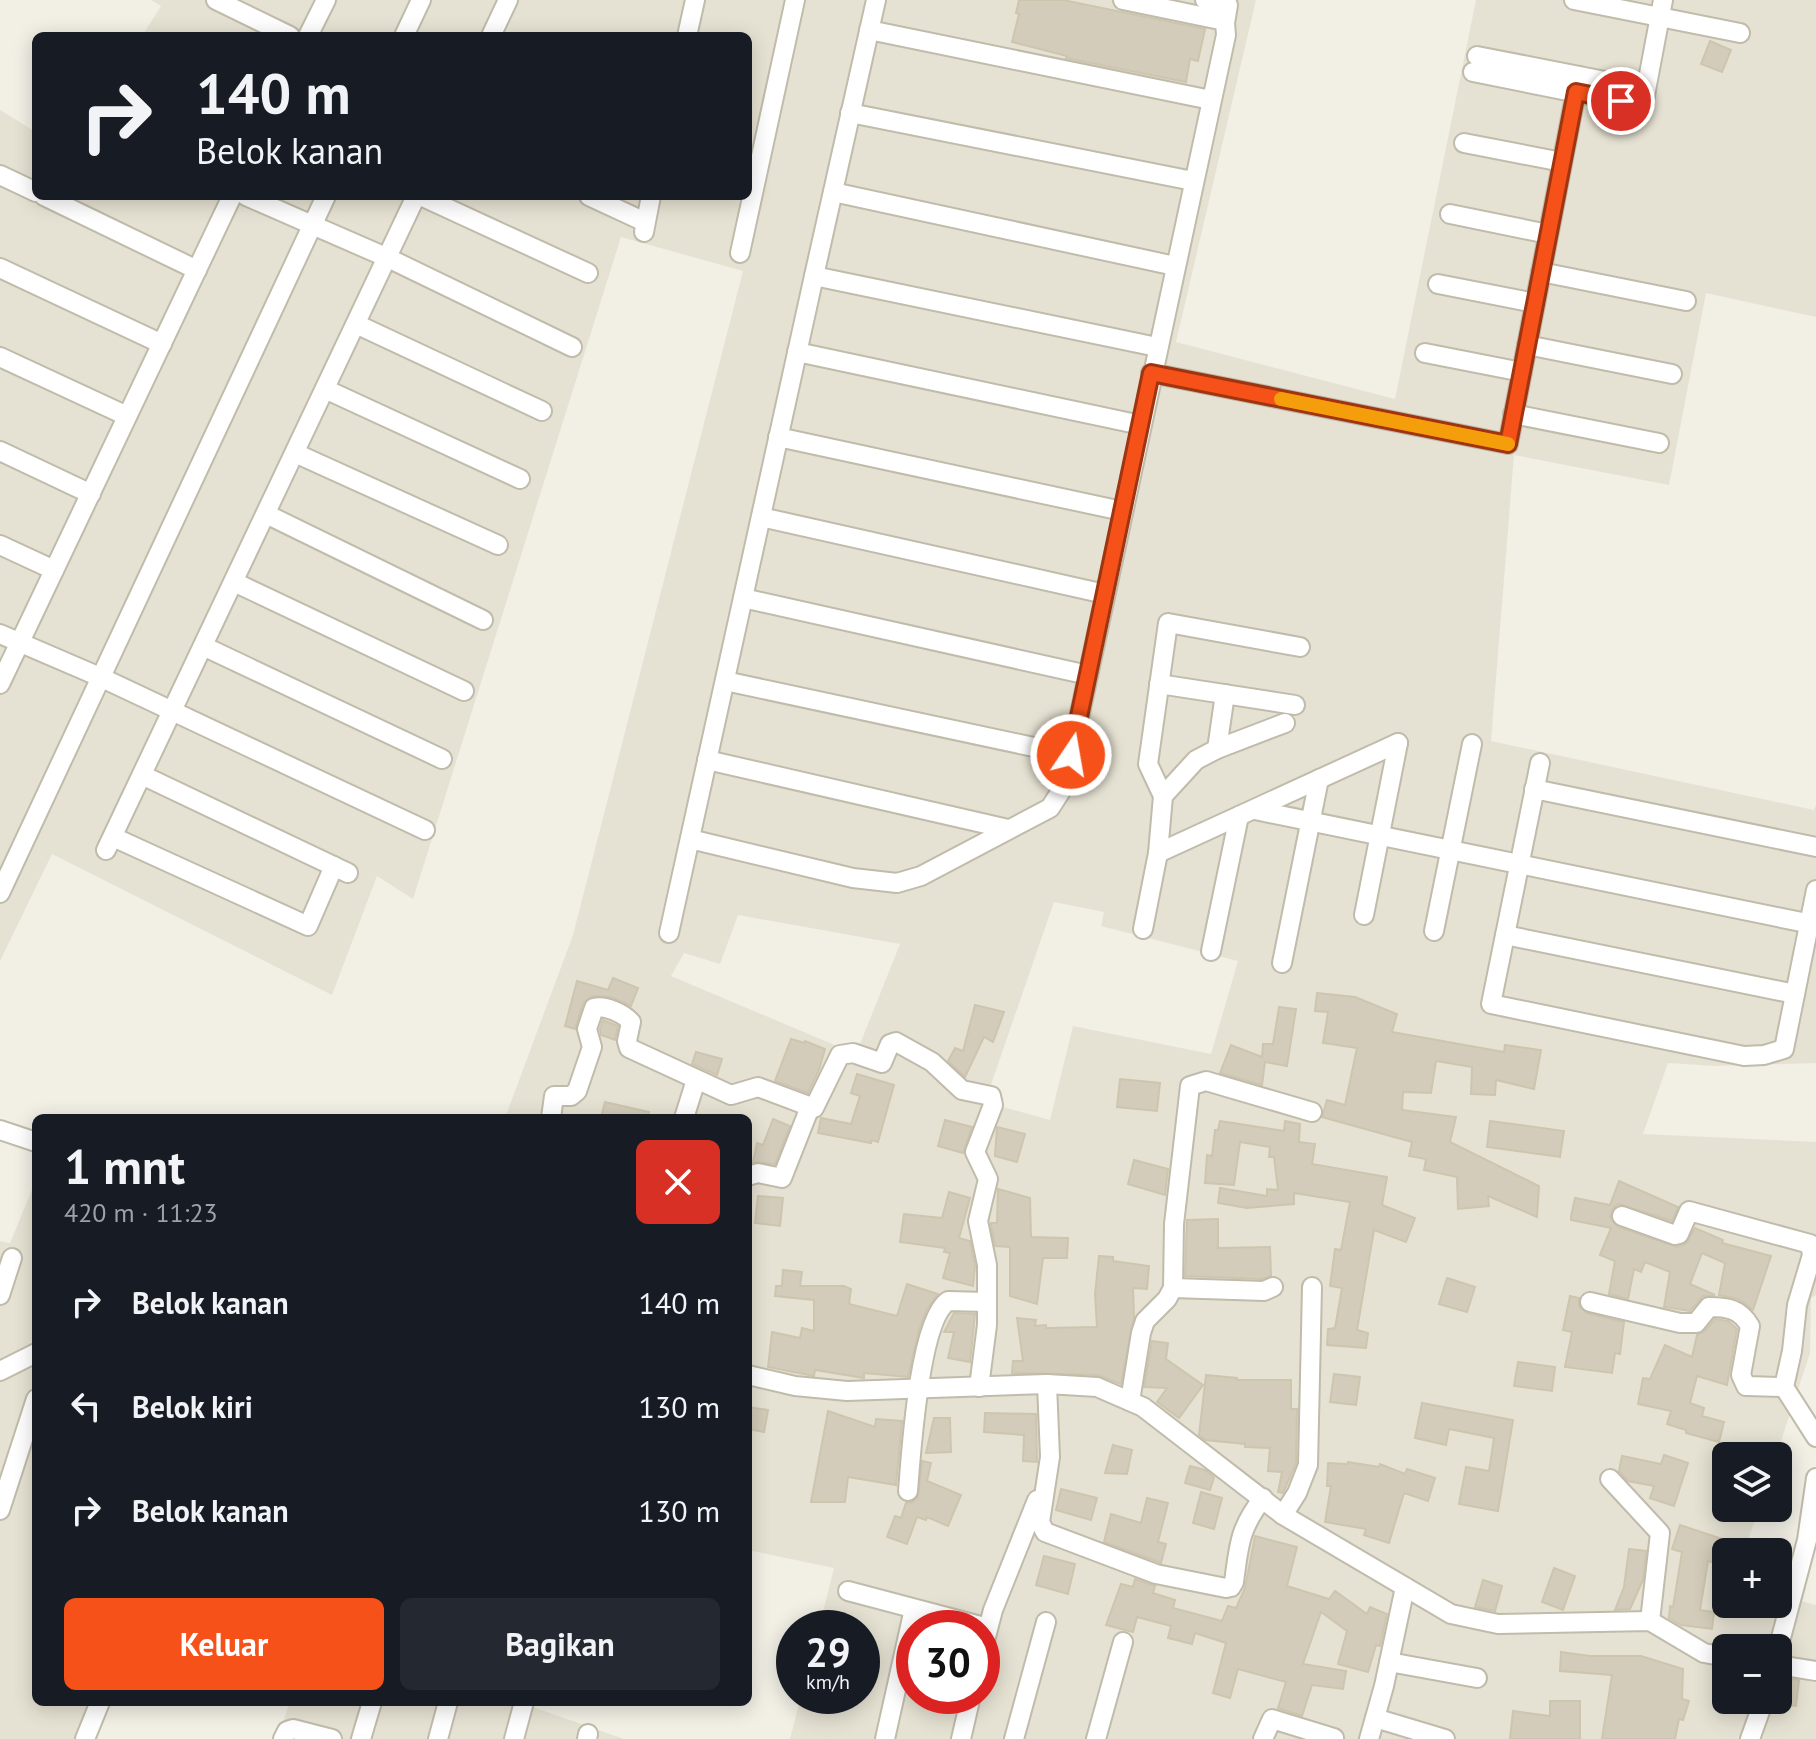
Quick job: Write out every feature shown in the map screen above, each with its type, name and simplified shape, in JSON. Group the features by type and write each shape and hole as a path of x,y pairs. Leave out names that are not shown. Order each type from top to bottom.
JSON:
{"street":[{"path":"216,0 282,32"},
{"path":"310,32 326,0"},
{"path":"406,32 421,0"},
{"path":"493,32 508,0"},
{"path":"688,32 695,0"},
{"path":"752,198 795,0"},
{"path":"669,933 876,0"},
{"path":"1123,0 1214,18 1225,23"},
{"path":"690,839 853,878 897,883 921,876 1050,808 1056,801 1071,755 1226,35 1228,5 1205,0"},
{"path":"1574,0 1662,9 1740,33"},
{"path":"1475,64 1577,84 1646,89 1662,9"},
{"path":"869,30 1211,100"},
{"path":"1151,373 1508,444 1577,84"},
{"path":"850,113 1193,181"},
{"path":"1464,143 1562,162"},
{"path":"0,175 32,190"},
{"path":"833,192 1175,266"},
{"path":"52,200 197,270"},
{"path":"0,684 230,200"},
{"path":"255,200 388,258 572,347"},
{"path":"0,893 324,200"},
{"path":"142,775 341,870 308,926 110,844 142,775 172,711 325,389 416,200"},
{"path":"427,200 588,273"},
{"path":"596,200 644,227 650,200"},
{"path":"740,253 752,200"},
{"path":"1450,214 1548,234"},
{"path":"0,268 162,344"},
{"path":"1541,272 1686,301"},
{"path":"814,276 1157,347"},
{"path":"1438,284 1535,303"},
{"path":"356,324 542,411"},
{"path":"1527,345 1672,374"},
{"path":"797,352 1141,425"},
{"path":"1425,353 1522,372"},
{"path":"0,357 127,416"},
{"path":"325,389 520,479"},
{"path":"1513,414 1659,443"},
{"path":"778,437 1122,511"},
{"path":"0,451 91,494"},
{"path":"295,453 498,545"},
{"path":"266,514 483,620"},
{"path":"761,517 1105,594"},
{"path":"0,545 54,570"},
{"path":"234,582 464,691"},
{"path":"743,598 1088,675"},
{"path":"1143,929 1158,853 1163,796 1148,764 1168,623 1300,647"},
{"path":"0,634 100,677 425,830"},
{"path":"203,646 442,759"},
{"path":"725,681 1071,755"},
{"path":"1159,684 1295,705"},
{"path":"1217,749 1225,694"},
{"path":"1163,796 1196,760 1285,723"},
{"path":"1158,853 1398,743 1364,915"},
{"path":"1434,931 1472,744"},
{"path":"707,760 1008,829"},
{"path":"1540,763 1491,1004 1744,1056 1764,1055 1784,1049 1813,924 1816,890"},
{"path":"1282,963 1319,779"},
{"path":"1534,789 1816,847"},
{"path":"1247,813 1311,821 1813,924"},
{"path":"1211,951 1247,813"},
{"path":"1505,935 1795,994"},
{"path":"552,1114 554,1096 571,1096 577,1091 592,1047 587,1029 594,1008 598,1007 628,1018 632,1026 627,1041 629,1048 731,1095 758,1087 810,1107 816,1106 840,1055 853,1053 882,1063 890,1044 896,1042 932,1062 962,1090 993,1097 993,1105 975,1152 988,1179 978,1221 987,1265 987,1325 979,1387"},
{"path":"685,1114 696,1080"},
{"path":"1130,1401 1145,1321 1167,1299 1173,1288 1176,1198 1182,1172 1190,1086 1206,1081 1312,1112"},
{"path":"752,1175 758,1173 782,1178 810,1107"},
{"path":"0,1130 32,1141"},
{"path":"1622,1216 1675,1235 1679,1234 1689,1211 1810,1244 1812,1255 1797,1305 1784,1387 1816,1437"},
{"path":"0,1295 12,1258"},
{"path":"1173,1288 1264,1291 1273,1287"},
{"path":"1283,1515 1297,1493 1308,1465 1312,1287"},
{"path":"908,1491 924,1355 944,1303 986,1302"},
{"path":"1590,1302 1680,1323 1696,1323 1709,1307 1734,1309 1743,1315 1750,1326 1741,1375 1746,1386 1784,1387"},
{"path":"0,1371 32,1355"},
{"path":"752,1376 815,1389 1047,1384 1097,1387 1159,1418 1283,1515 1451,1614 1498,1624 1650,1621 1704,1653 1712,1654"},
{"path":"1047,1384 1048,1471 1040,1522 1045,1532 1156,1574 1214,1587 1231,1587 1242,1530 1263,1498"},
{"path":"0,1510 32,1411"},
{"path":"995,1610 1048,1471"},
{"path":"1782,1634 1807,1540 1816,1478"},
{"path":"1610,1479 1660,1533 1650,1621"},
{"path":"1369,1739 1405,1587"},
{"path":"848,1591 918,1610"},
{"path":"885,1739 914,1609"},
{"path":"1014,1739 1046,1622"},
{"path":"1096,1739 1123,1642"},
{"path":"1389,1662 1477,1678"},
{"path":"1792,1667 1816,1671"},
{"path":"85,1739 98,1706"},
{"path":"361,1739 371,1706"},
{"path":"438,1739 447,1706"},
{"path":"514,1739 523,1706"},
{"path":"961,1739 967,1714"},
{"path":"1750,1739 1759,1714"},
{"path":"1375,1718 1445,1739"},
{"path":"1263,1739 1272,1719 1334,1738"},
{"path":"283,1739 287,1731 293,1729 332,1739"}],"shaded area":[{"path":"151,0 1256,0 1176,342 1395,399 1476,0 1816,0 1816,317 1706,293 1669,485 1514,455 1491,741 1814,810 1816,805 1816,1063 1716,1066 1668,1063 1643,1134 1816,1142 1816,1295 1811,1298 1810,1353 1781,1442 1712,1442 1712,1522 1754,1522 1749,1538 1712,1538 1712,1618 1792,1618 1792,1599 1816,1605 1816,1739 790,1739 796,1714 880,1714 880,1610 824,1610 834,1568 752,1551 752,1114 506,1114 573,935 743,271 621,237 413,899 377,876 332,995 52,854 0,961 0,110 32,130 32,200 752,200 752,32 145,32 161,6","holes":["1054,902 1104,912 1101,926 1238,961 1211,1054 1073,1026 1050,1120 985,1102","738,915 900,944 856,1054 671,976 684,953 720,964"]},
{"path":"32,1190 32,1706 106,1706 94,1739 0,1739 0,1241 10,1243"},
{"path":"289,1706 530,1706 624,1739 277,1739"}],"building":[{"path":"1019,0 1063,0 1205,29 1198,61 1190,59 1186,82 1066,58 1012,42"},
{"path":"1710,41 1731,50 1722,72 1701,64"},
{"path":"613,978 638,988 631,1006 611,997 592,996 583,1003 575,1029 565,1026 577,981 608,990"},
{"path":"1317,993 1355,997 1397,1014 1392,1032 1504,1052 1505,1045 1541,1050 1534,1089 1496,1080 1495,1095 1471,1094 1472,1067 1436,1061 1431,1093 1403,1092 1402,1110 1456,1117 1450,1142 1539,1186 1537,1217 1488,1196 1489,1206 1458,1209 1457,1177 1424,1170 1426,1159 1409,1156 1412,1142 1322,1117 1327,1100 1345,1105 1357,1048 1323,1043 1328,1012 1315,1011"},
{"path":"975,1005 1004,1012 993,1042 984,1037 965,1077 948,1061 955,1048 963,1051"},
{"path":"1279,1007 1296,1009 1287,1066 1265,1062 1262,1085 1220,1073 1231,1045 1262,1057 1263,1044 1273,1044"},
{"path":"603,1020 618,1026 615,1040 601,1035"},
{"path":"791,1039 825,1049 808,1093 775,1081"},
{"path":"696,1052 722,1059 717,1075 692,1064"},
{"path":"857,1074 894,1085 878,1142 818,1133 821,1118 851,1124 860,1096 851,1093"},
{"path":"1120,1079 1160,1083 1157,1111 1117,1107"},
{"path":"605,1102 649,1112 649,1114 602,1114"},
{"path":"773,1119 790,1126 775,1164 753,1162 757,1143 763,1145"},
{"path":"945,1120 972,1127 963,1153 938,1146"},
{"path":"1220,1121 1284,1131 1285,1121 1300,1124 1299,1142 1315,1144 1312,1164 1387,1177 1382,1205 1415,1218 1406,1242 1374,1230 1357,1330 1368,1333 1366,1348 1327,1345 1328,1329 1335,1328 1342,1288 1330,1286 1335,1249 1341,1250 1350,1202 1294,1193 1294,1204 1247,1208 1218,1203 1220,1188 1267,1196 1267,1189 1278,1190 1274,1157 1269,1157 1270,1147 1240,1142 1234,1185 1205,1183 1207,1155 1212,1156 1215,1130 1218,1130"},
{"path":"1490,1121 1564,1131 1560,1157 1487,1147"},
{"path":"997,1127 1025,1134 1017,1162 995,1156"},
{"path":"1134,1160 1168,1169 1165,1195 1128,1184"},
{"path":"1619,1181 1678,1207 1672,1221 1619,1204 1614,1207 1610,1217 1618,1227 1677,1247 1687,1243 1695,1228 1723,1240 1722,1243 1771,1256 1753,1310 1738,1299 1719,1295 1725,1263 1702,1253 1690,1284 1715,1295 1703,1296 1690,1311 1664,1307 1670,1272 1645,1262 1641,1272 1634,1269 1628,1299 1609,1294 1615,1261 1600,1255 1611,1228 1571,1220 1571,1216 1575,1198 1610,1205"},
{"path":"998,1189 1030,1198 1031,1237 1068,1238 1067,1258 1043,1258 1037,1304 1010,1296 1010,1247 995,1246 991,1225 997,1223"},
{"path":"949,1192 970,1198 959,1238 970,1241 975,1266 973,1286 943,1278 950,1253 944,1252 945,1248 900,1242 904,1214 942,1218"},
{"path":"758,1196 783,1198 780,1226 755,1223"},
{"path":"1218,1219 1218,1248 1270,1247 1271,1276 1262,1279 1185,1276 1187,1220"},
{"path":"1099,1256 1149,1266 1147,1289 1133,1288 1134,1317 1121,1384 1098,1375 1012,1373 1013,1361 1023,1361 1017,1318 1036,1320 1035,1326 1046,1325 1046,1328 1097,1327 1095,1294"},
{"path":"783,1270 802,1272 800,1286 844,1286 851,1289 849,1304 897,1316 907,1284 938,1294 927,1309 919,1330 908,1377 864,1373 864,1378 815,1370 814,1376 768,1367 772,1332 800,1338 802,1328 814,1331 814,1300 775,1296 776,1286 782,1286"},
{"path":"1447,1278 1475,1287 1467,1312 1439,1304"},
{"path":"1570,1296 1579,1298 1579,1306 1587,1313 1624,1322 1620,1354 1615,1353 1612,1373 1565,1367 1572,1332 1563,1330"},
{"path":"954,1313 975,1314 970,1362 948,1358 954,1332 944,1332"},
{"path":"1715,1319 1728,1321 1737,1329 1727,1385 1697,1376 1690,1403 1704,1408 1702,1416 1724,1422 1719,1442 1667,1424 1671,1411 1638,1404 1643,1378 1650,1379 1665,1345 1692,1357 1697,1335"},
{"path":"1152,1341 1168,1343 1166,1359 1203,1385 1179,1418 1157,1402 1167,1388 1144,1387"},
{"path":"1518,1362 1555,1367 1552,1391 1514,1386"},
{"path":"1334,1374 1360,1377 1356,1405 1330,1402"},
{"path":"1206,1375 1237,1380 1291,1380 1291,1409 1297,1409 1296,1463 1283,1493 1278,1492 1282,1472 1268,1471 1270,1448 1205,1440 1199,1435"},
{"path":"1422,1403 1513,1420 1498,1511 1459,1504 1466,1467 1489,1471 1494,1438 1449,1429 1446,1445 1415,1438"},
{"path":"752,1408 768,1410 764,1432 752,1430"},
{"path":"828,1411 875,1427 876,1419 902,1421 896,1485 848,1477 845,1502 811,1502"},
{"path":"985,1413 1036,1414 1037,1462 1023,1461 1024,1435 984,1432"},
{"path":"934,1418 950,1418 951,1452 926,1453"},
{"path":"1113,1445 1132,1450 1127,1474 1105,1473"},
{"path":"1664,1455 1688,1463 1674,1506 1650,1498 1654,1486 1628,1481 1619,1471 1622,1456 1661,1464"},
{"path":"922,1461 931,1463 927,1481 961,1495 948,1526 927,1517 926,1520 917,1517 907,1544 887,1537 895,1516 901,1518 906,1503 918,1497"},
{"path":"1348,1462 1379,1467 1380,1464 1405,1474 1407,1469 1435,1478 1428,1501 1404,1493 1389,1543 1364,1535 1366,1529 1325,1522 1331,1486 1327,1486 1328,1463"},
{"path":"1190,1466 1205,1470 1214,1477 1210,1490 1185,1483"},
{"path":"1061,1489 1097,1498 1091,1520 1056,1510"},
{"path":"1201,1492 1222,1498 1214,1529 1193,1523"},
{"path":"1147,1498 1168,1503 1158,1542 1166,1544 1161,1563 1104,1542 1111,1514 1141,1523"},
{"path":"1680,1525 1719,1538 1712,1538 1712,1562 1708,1561 1700,1610 1712,1612 1712,1629 1681,1625 1669,1618 1682,1552 1672,1549"},
{"path":"1255,1536 1297,1547 1287,1586 1329,1599 1335,1591 1367,1614 1370,1607 1387,1614 1380,1646 1376,1645 1368,1672 1338,1664 1347,1631 1321,1612 1303,1664 1346,1671 1343,1689 1312,1685 1302,1716 1278,1708 1286,1682 1238,1669 1230,1698 1213,1693 1226,1643 1195,1633 1192,1644 1168,1638 1171,1626 1137,1617 1133,1632 1106,1625 1121,1584 1133,1587 1135,1579 1155,1586 1153,1593 1175,1600 1173,1608 1222,1621 1228,1606 1236,1608 1245,1588"},
{"path":"1629,1549 1646,1551 1643,1580 1630,1609 1615,1610 1624,1587"},
{"path":"1044,1556 1075,1564 1068,1594 1036,1585"},
{"path":"1554,1568 1575,1576 1563,1610 1542,1602"},
{"path":"1483,1580 1502,1586 1495,1611 1475,1607"},
{"path":"1561,1652 1590,1656 1641,1656 1683,1669 1682,1699 1689,1701 1683,1720 1679,1719 1675,1739 1602,1739 1612,1675 1560,1671"},
{"path":"1792,1679 1799,1680 1796,1706 1792,1706"},
{"path":"1550,1701 1580,1701 1580,1739 1510,1739 1513,1711 1550,1716"}],"slow traffic":[{"path":"1281,399 1508,444"}],"route":[{"path":"1071,755 1151,373 1508,444 1576,92 1621,101"}]}
